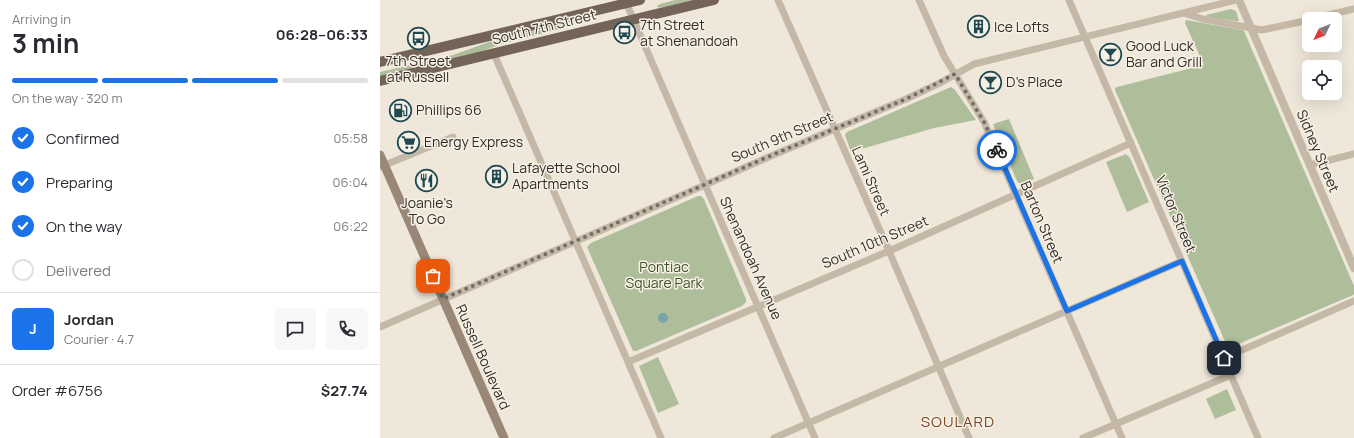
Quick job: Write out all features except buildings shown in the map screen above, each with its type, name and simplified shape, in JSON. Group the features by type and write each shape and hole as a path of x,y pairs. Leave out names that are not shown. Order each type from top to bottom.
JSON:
{"main road":[{"name":"South 7th Street","path":"382,61 626,2 640,0"},
{"name":"South 7th Street","path":"380,81 714,0"},
{"name":"Russell Boulevard","path":"380,155 382,166 443,299 504,438"}],"street":[{"name":"Lami Street","path":"778,0 889,251 969,438"},
{"name":"Barton Street","path":"919,0 944,56 984,122 1122,438"},
{"name":"Victor Street","path":"1070,0 1258,438"},
{"name":"South 9th Street","path":"380,327 575,241 906,99 974,64 1236,0"},
{"name":"Sidney Street","path":"1239,0 1354,268"},
{"name":"Shenandoah Avenue","path":"626,2 815,438"},
{"name":"South 9th Street","path":"1338,12 1354,8"},
{"name":"South 9th Street","path":"1182,13 1203,19 1267,30 1302,21"},
{"path":"494,54 661,438"},
{"path":"382,166 453,137"},
{"name":"South 10th Street","path":"628,362 889,251 1131,143"},
{"path":"1310,165 1354,154"},
{"path":"774,438 1182,261"},
{"path":"1224,358 1354,301"},
{"path":"1083,438 1231,375"}],"green space":[{"path":"675,0 692,0 659,8 657,6 660,4"},
{"path":"1231,9 1236,11 1239,21 1207,17 1206,15"},
{"path":"1186,20 1244,31 1354,286 1353,295 1229,348 1115,90 1117,87 1204,65 1185,23"},
{"path":"570,22 573,25 501,44 480,52 428,63 380,76 380,72 453,55 489,42"},
{"path":"951,87 955,90 976,120 934,128 851,152 845,135 847,132"},
{"path":"1009,119 1034,179 1025,183 1019,183 1017,181 993,124"},
{"path":"1126,154 1130,158 1149,202 1127,212 1106,162"},
{"name":"Pontiac Square Park","path":"701,196 704,199 746,302 742,306 633,351 587,247 591,243"},
{"path":"658,357 679,404 658,413 639,366"},
{"path":"1227,389 1236,410 1215,419 1206,399"}],"water":[{"path":"661,313 665,313 667,314 667,322 661,323 658,320 658,316"}],"way so far":[{"path":"433,276 443,299 770,156 906,99 955,74 984,122 997,150"}],"place":[{"name":"Ice Lofts","path":"979,27"},
{"name":"7th Street at Shenandoah","path":"625,33"},
{"name":"7th Street at Russell","path":"418,39"},
{"name":"Good Luck Bar and Grill","path":"1111,54"},
{"name":"D's Place","path":"991,82"},
{"name":"Phillips 66","path":"401,110"},
{"name":"Energy Express","path":"409,142"},
{"name":"Lafayette School Apartments","path":"497,176"},
{"name":"Joanie's To Go","path":"427,181"}],"district":[{"name":"SOULARD","path":"958,422"}],"route":[{"path":"997,150 1067,311 1182,261 1224,358"}]}
